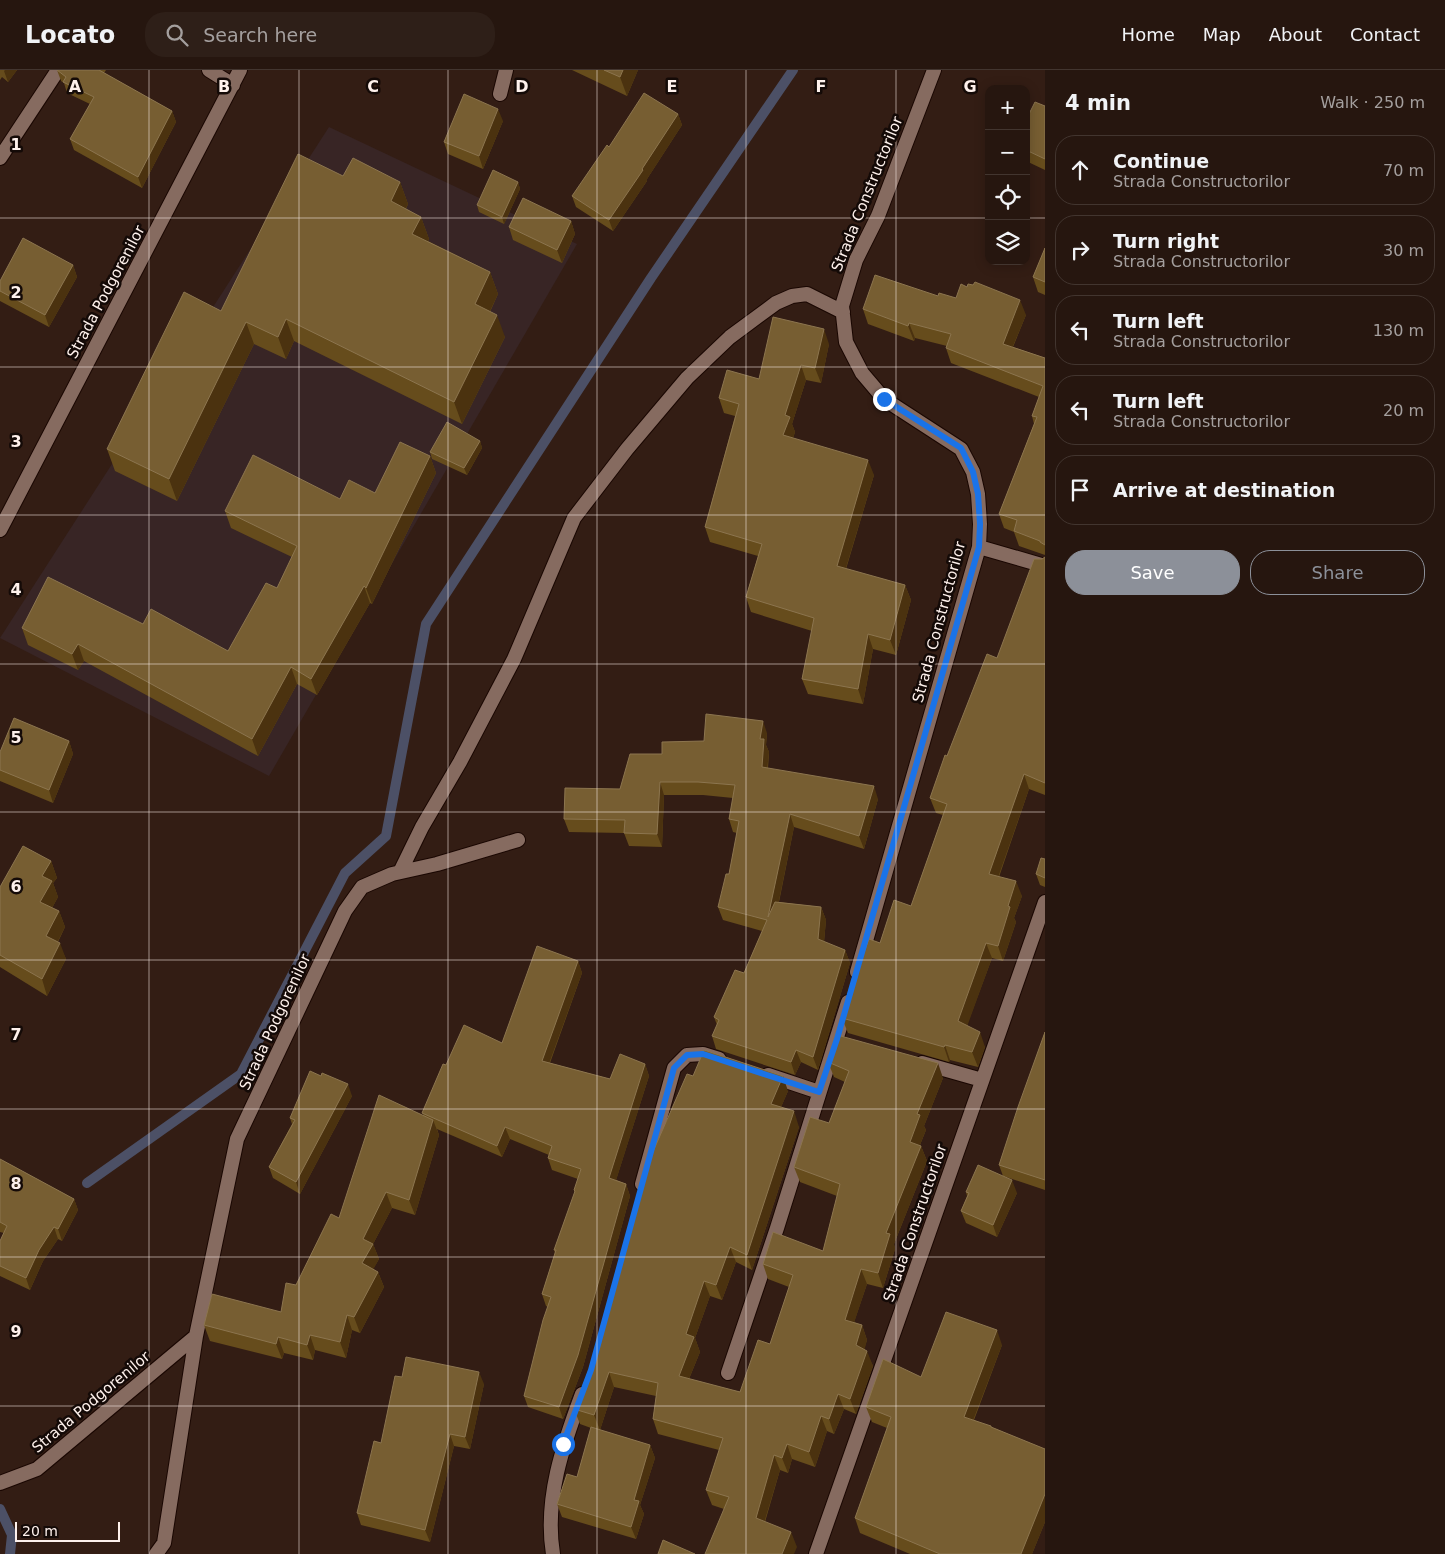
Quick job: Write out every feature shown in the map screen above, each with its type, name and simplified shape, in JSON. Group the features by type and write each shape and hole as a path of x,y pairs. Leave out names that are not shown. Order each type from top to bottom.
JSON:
{"street":[{"path":"0,158 58,70"},
{"path":"209,70 233,85"},
{"name":"Strada Podgorenilor","path":"0,530 240,70"},
{"path":"500,94 506,70"},
{"name":"Strada Constructorilor","path":"728,1373 777,1228 819,1092 842,1040 852,988 979,547 978,494 973,472 961,448 884,399 862,373 846,342 842,306 856,260 878,216 934,70"},
{"path":"400,872 422,827 460,762 514,659 574,518 626,449 686,378 730,337 776,303 792,296 807,294 843,312"},
{"path":"979,547 1045,566"},
{"name":"Strada Podgorenilor","path":"156,1554 164,1543 196,1336 237,1139 346,911 362,887 400,872 437,864 518,840"},
{"name":"Strada Constructorilor","path":"816,1554 1045,902"},
{"path":"638,1200 674,1068 687,1055 703,1054 730,1063"},
{"path":"910,1059 982,1080"},
{"path":"757,1072 819,1092"},
{"name":"Strada Podgorenilor","path":"0,1482 37,1469 196,1336"},
{"path":"553,1554 550,1540 553,1491 563,1444 588,1379"}],"shaded area":[{"path":"329,127 577,244 269,776 0,638"}],"building":[{"path":"57,70 99,70 172,111 138,177 70,139 94,97 63,82 66,77"},
{"path":"604,70 623,70 620,77"},
{"path":"644,93 678,114 609,220 572,196 607,145 609,147"},
{"path":"464,94 498,109 479,156 444,142"},
{"path":"1035,102 1045,106 1045,159 1030,152 1030,112"},
{"path":"298,154 343,176 353,158 400,182 391,201 421,217 412,234 490,272 475,304 497,315 454,402 286,319 278,337 246,322 169,479 107,449 184,292 221,311"},
{"path":"493,170 518,182 502,217 477,205"},
{"path":"523,198 571,221 557,250 509,227"},
{"path":"23,238 73,265 45,315 0,291 0,281"},
{"path":"1045,248 1045,282 1033,277"},
{"path":"875,275 938,296 939,293 956,298 961,284 967,287 968,284 973,285 975,282 1020,300 1003,344 1045,358 1045,545 1040,541 1014,531 1017,520 999,514 1037,417 1032,416 1043,386 946,348 951,334 909,323 908,326 863,309"},
{"path":"773,317 824,329 815,368 801,365 785,415 790,417 783,435 868,460 837,566 905,585 890,640 868,634 858,689 802,679 814,618 746,597 762,544 705,527 739,404 719,398 727,370 759,379"},
{"path":"447,422 480,441 464,468 430,452"},
{"path":"400,442 430,456 366,588 364,586 311,679 291,667 252,739 78,644 72,654 22,628 48,577 143,624 151,609 228,651 266,583 277,588 297,546 225,511 253,455 340,499 349,480 375,493"},
{"path":"1045,557 1045,783 1024,774 989,874 1016,881 998,946 986,943 958,1021 980,1032 972,1052 945,1045 944,1047 842,1018 861,954 863,955 869,939 880,943 894,900 911,906 947,804 930,798 945,755 947,756 987,654 997,658 1034,559"},
{"path":"706,714 763,721 760,739 764,739 762,767 874,786 859,836 790,814 768,917 775,902 821,907 818,939 845,950 813,1057 796,1050 791,1062 712,1036 719,1020 714,1017 735,970 744,973 767,920 718,907 726,874 729,874 739,821 729,819 735,785 698,782 660,782 657,834 624,833 625,820 564,819 565,788 620,789 630,754 662,754 662,742 704,741"},
{"path":"14,718 69,741 49,790 0,770 0,752"},
{"path":"23,846 51,861 42,876 52,881 40,902 59,911 46,936 60,943 42,979 0,955 0,887"},
{"path":"1041,858 1045,859 1045,878 1036,874"},
{"path":"537,946 578,961 542,1061 610,1079 620,1054 645,1064 609,1178 626,1184 578,1355 559,1407 524,1396 543,1320 551,1297 542,1294 556,1250 554,1250 581,1169 548,1158 552,1146 505,1127 497,1146 422,1113 443,1064 446,1065 464,1025 502,1043"},
{"path":"1045,1032 1045,1180 999,1165"},
{"path":"837,1035 938,1063 917,1114 920,1115 910,1142 921,1146 886,1233 890,1234 878,1273 861,1269 845,1320 862,1325 856,1345 867,1351 850,1399 838,1394 829,1419 821,1416 809,1452 787,1444 782,1458 774,1455 756,1518 791,1532 782,1554 705,1554 729,1497 706,1490 723,1438 653,1419 658,1383 609,1372 594,1415 574,1409 594,1357 645,1170 687,1074 693,1076 704,1050 783,1076 771,1104 794,1111 747,1255 730,1247 716,1285 704,1281 686,1334 694,1337 679,1376 740,1392 758,1340 770,1344 793,1275 763,1264 773,1232 823,1251 840,1184 794,1167 810,1117 829,1123 849,1071 828,1062"},
{"path":"310,1071 321,1076 322,1073 348,1084 296,1182 269,1167 295,1120 290,1118"},
{"path":"379,1095 433,1120 409,1200 386,1192 363,1239 373,1244 362,1263 378,1272 354,1317 347,1315 340,1342 310,1335 307,1345 278,1337 276,1344 204,1325 212,1294 281,1312 286,1283 296,1285 331,1214 339,1218"},
{"path":"0,1159 74,1199 58,1229 54,1227 39,1250 26,1278 0,1266 0,1241 7,1226 0,1222"},
{"path":"978,1165 1012,1180 993,1225 961,1211 969,1193 966,1192"},
{"path":"946,1312 997,1330 964,1417 991,1426 1045,1449 1045,1494 1021,1554 940,1554 855,1518 891,1417 866,1407 883,1359 921,1377"},
{"path":"406,1357 479,1372 465,1437 450,1434 425,1530 357,1513 374,1441 381,1443 395,1376 402,1377"},
{"path":"591,1427 650,1445 634,1500 639,1501 631,1527 557,1504 567,1474 577,1477"},
{"path":"663,1540 695,1554 658,1554"}],"waterway":[{"path":"87,1183 241,1074 345,873 386,836 426,624 651,278 793,70"},
{"path":"0,1509 12,1535 10,1554"}],"route":[{"path":"563,1444 591,1370 674,1068 687,1055 703,1054 819,1092 837,1039 979,547 978,494 973,472 961,448 884,399"}]}
